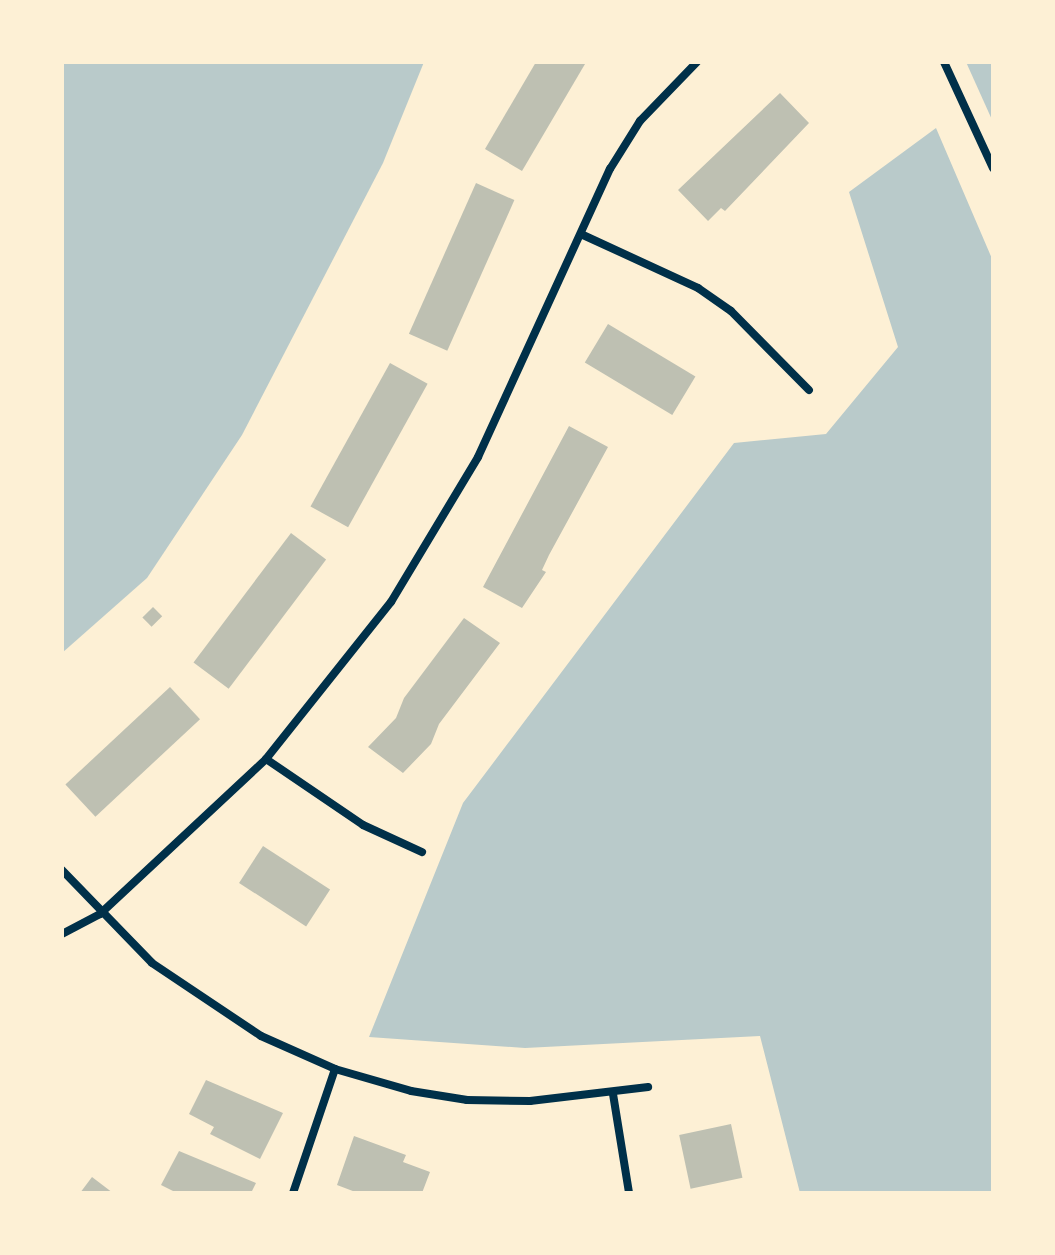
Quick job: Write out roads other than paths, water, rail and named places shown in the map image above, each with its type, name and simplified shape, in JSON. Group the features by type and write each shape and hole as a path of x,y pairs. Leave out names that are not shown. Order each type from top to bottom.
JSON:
{"street":[{"path":"62,934 100,914 266,759 391,602 478,457 583,235 610,169 640,121 697,62"},
{"path":"944,62 993,168"},
{"path":"583,235 698,288 731,311 809,390"},
{"path":"266,759 363,825 422,852"},
{"path":"62,870 100,914 152,963 261,1036 335,1069 411,1091 467,1100 613,1094 648,1087"},
{"path":"293,1193 335,1069"},
{"path":"613,1094 629,1193"}]}
